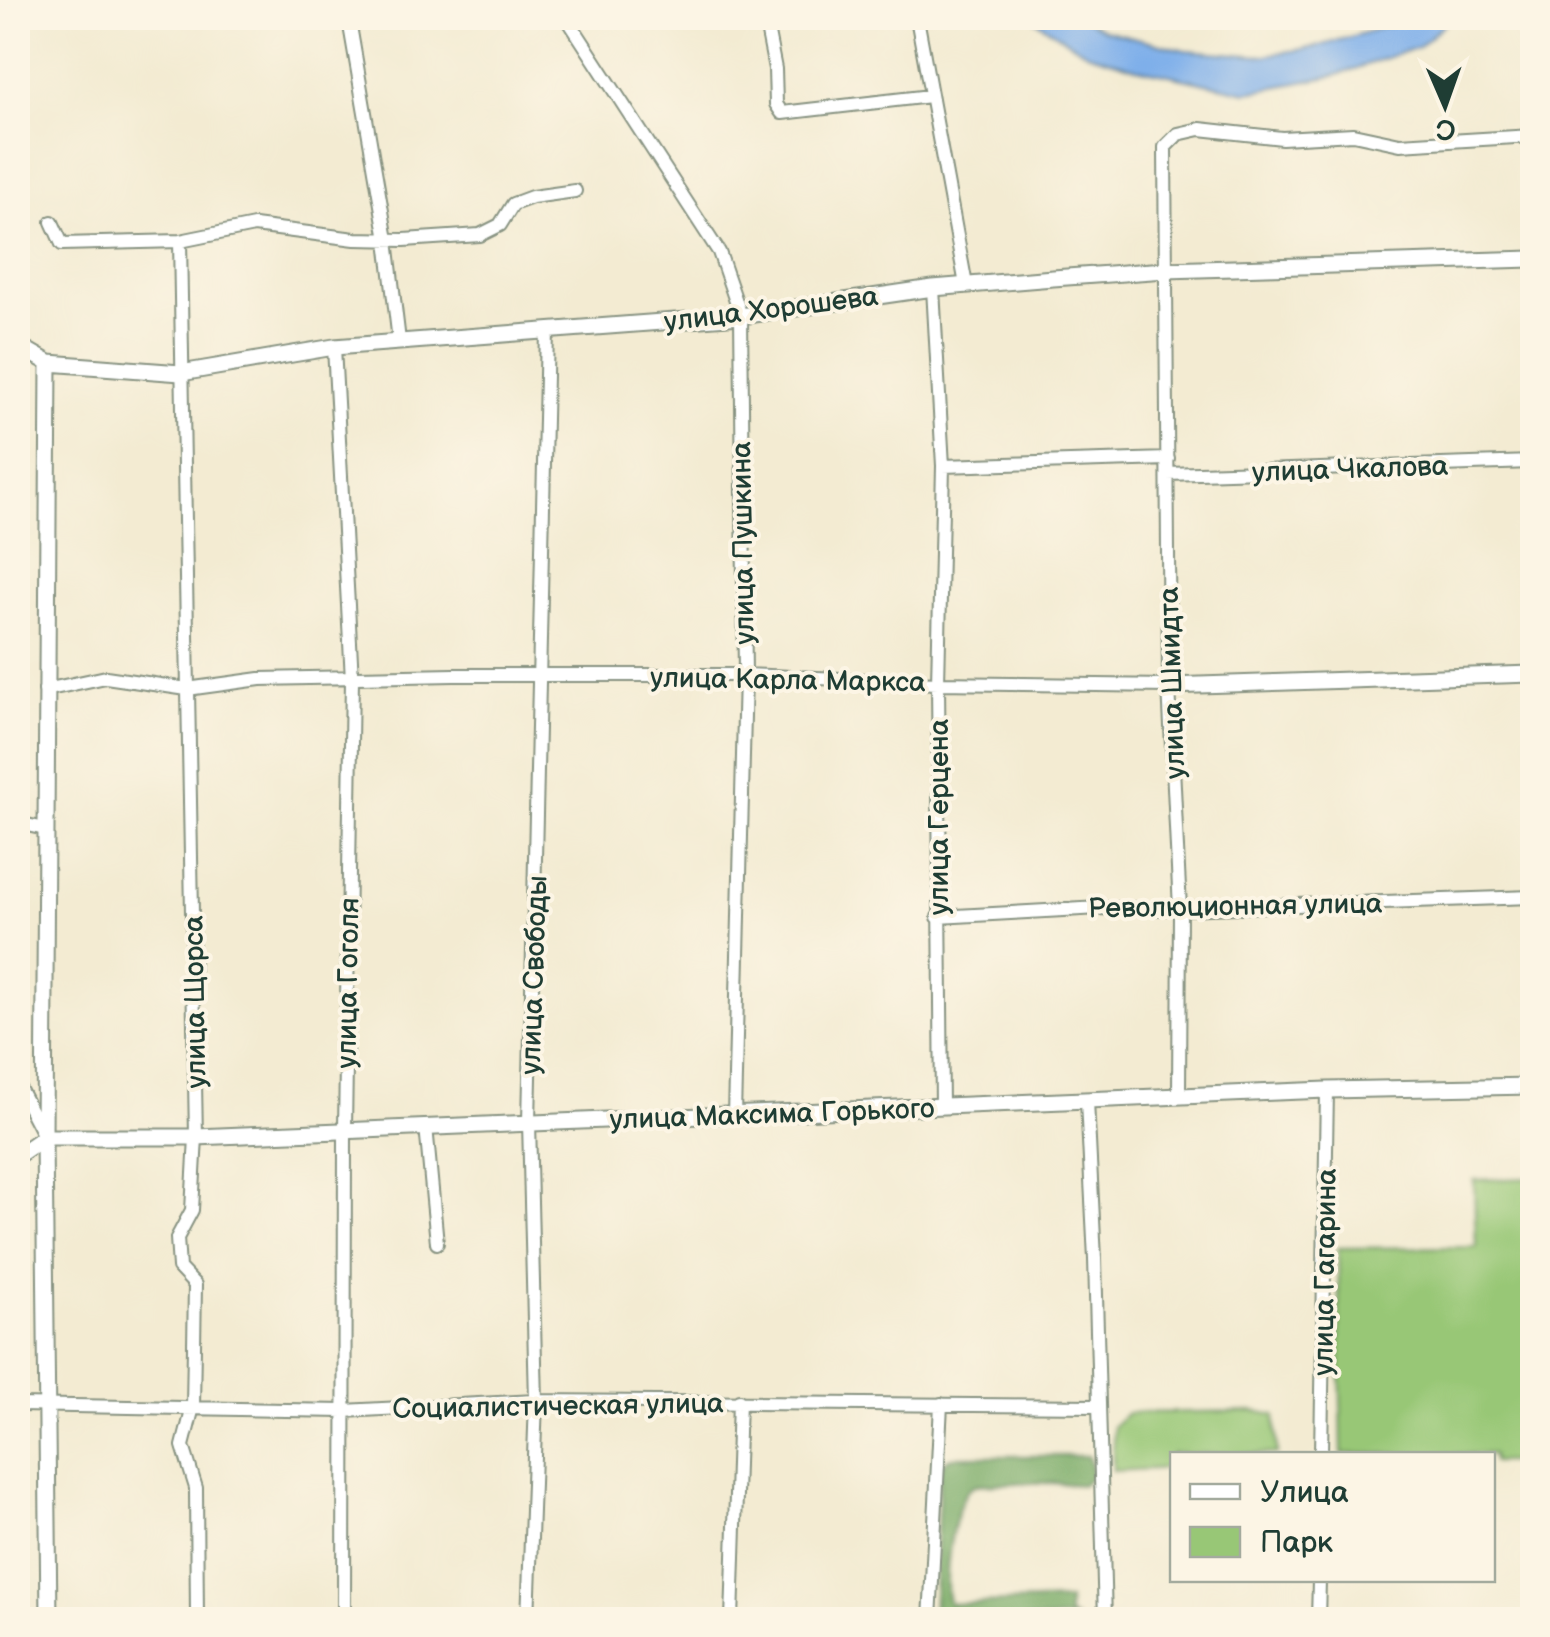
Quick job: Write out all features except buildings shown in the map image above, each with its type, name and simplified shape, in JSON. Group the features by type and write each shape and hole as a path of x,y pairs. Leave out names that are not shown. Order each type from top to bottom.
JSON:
{"street":[{"name":"улица Пушкина","path":"568,18 719,252 740,316 745,675 734,1116"},
{"path":"765,18 775,69 776,104 782,113 930,96"},
{"path":"916,18 966,285"},
{"path":"349,20 399,341"},
{"name":"улица Шмидта","path":"1179,1096 1180,910 1169,686 1165,147 1178,134 1200,130 1282,138 1352,134 1400,144 1532,136"},
{"path":"52,222 62,244 180,241 254,226 386,240 480,236 500,225 514,204 532,197 575,191"},
{"name":"улица Щорса","path":"180,241 196,1137 192,1210 177,1238 179,1268 195,1286 193,1408 184,1446 196,1488 198,1620"},
{"name":"улица Хорошева","path":"18,345 49,363 181,373 334,347 740,316 966,285 1166,270 1532,259"},
{"name":"улица Герцена","path":"933,288 943,466 938,683 942,1107"},
{"name":"улица Свободы","path":"528,1620 536,1401 529,1122 547,331"},
{"name":"улица Гоголя","path":"334,347 352,679 344,1620"},
{"path":"49,363 44,1136 49,1620"},
{"name":"улица Чкалова","path":"943,466 1532,462"},
{"name":"улица Карла Маркса","path":"46,690 106,676 187,688 260,680 541,676 745,675 1169,686 1532,674"},
{"path":"18,822 45,829"},
{"name":"Революционная улица","path":"938,917 1100,908 1180,910 1532,898"},
{"path":"18,1086 44,1136"},
{"name":"улица Максима Горького","path":"44,1136 196,1137 1326,1090 1532,1086"},
{"name":"улица Гагарина","path":"1321,1452 1326,1090"},
{"path":"1087,1100 1105,1620"},
{"path":"426,1126 437,1243"},
{"path":"18,1155 44,1136"},
{"name":"Социалистическая улица","path":"18,1406 344,1411 536,1401 1099,1406"},
{"path":"732,1620 738,1402"},
{"path":"930,1620 942,1404"},
{"path":"1318,1620 1319,1582"}],"green space":[{"path":"1532,1178 1532,1462 1495,1462 1495,1452 1342,1452 1338,1248 1476,1247 1474,1180"},
{"path":"1255,1411 1275,1415 1277,1452 1170,1452 1170,1468 1113,1471 1113,1426 1127,1413"},
{"path":"1088,1456 1093,1476 1082,1485 973,1486 960,1506 948,1561 950,1604 1068,1600 1068,1616 1077,1619 933,1620 940,1468 947,1459"}],"water":[{"path":"1032,18 1082,18 1104,30 1185,50 1260,56 1316,47 1394,24 1400,18 1451,18 1418,47 1334,76 1247,92 1087,53"}]}
